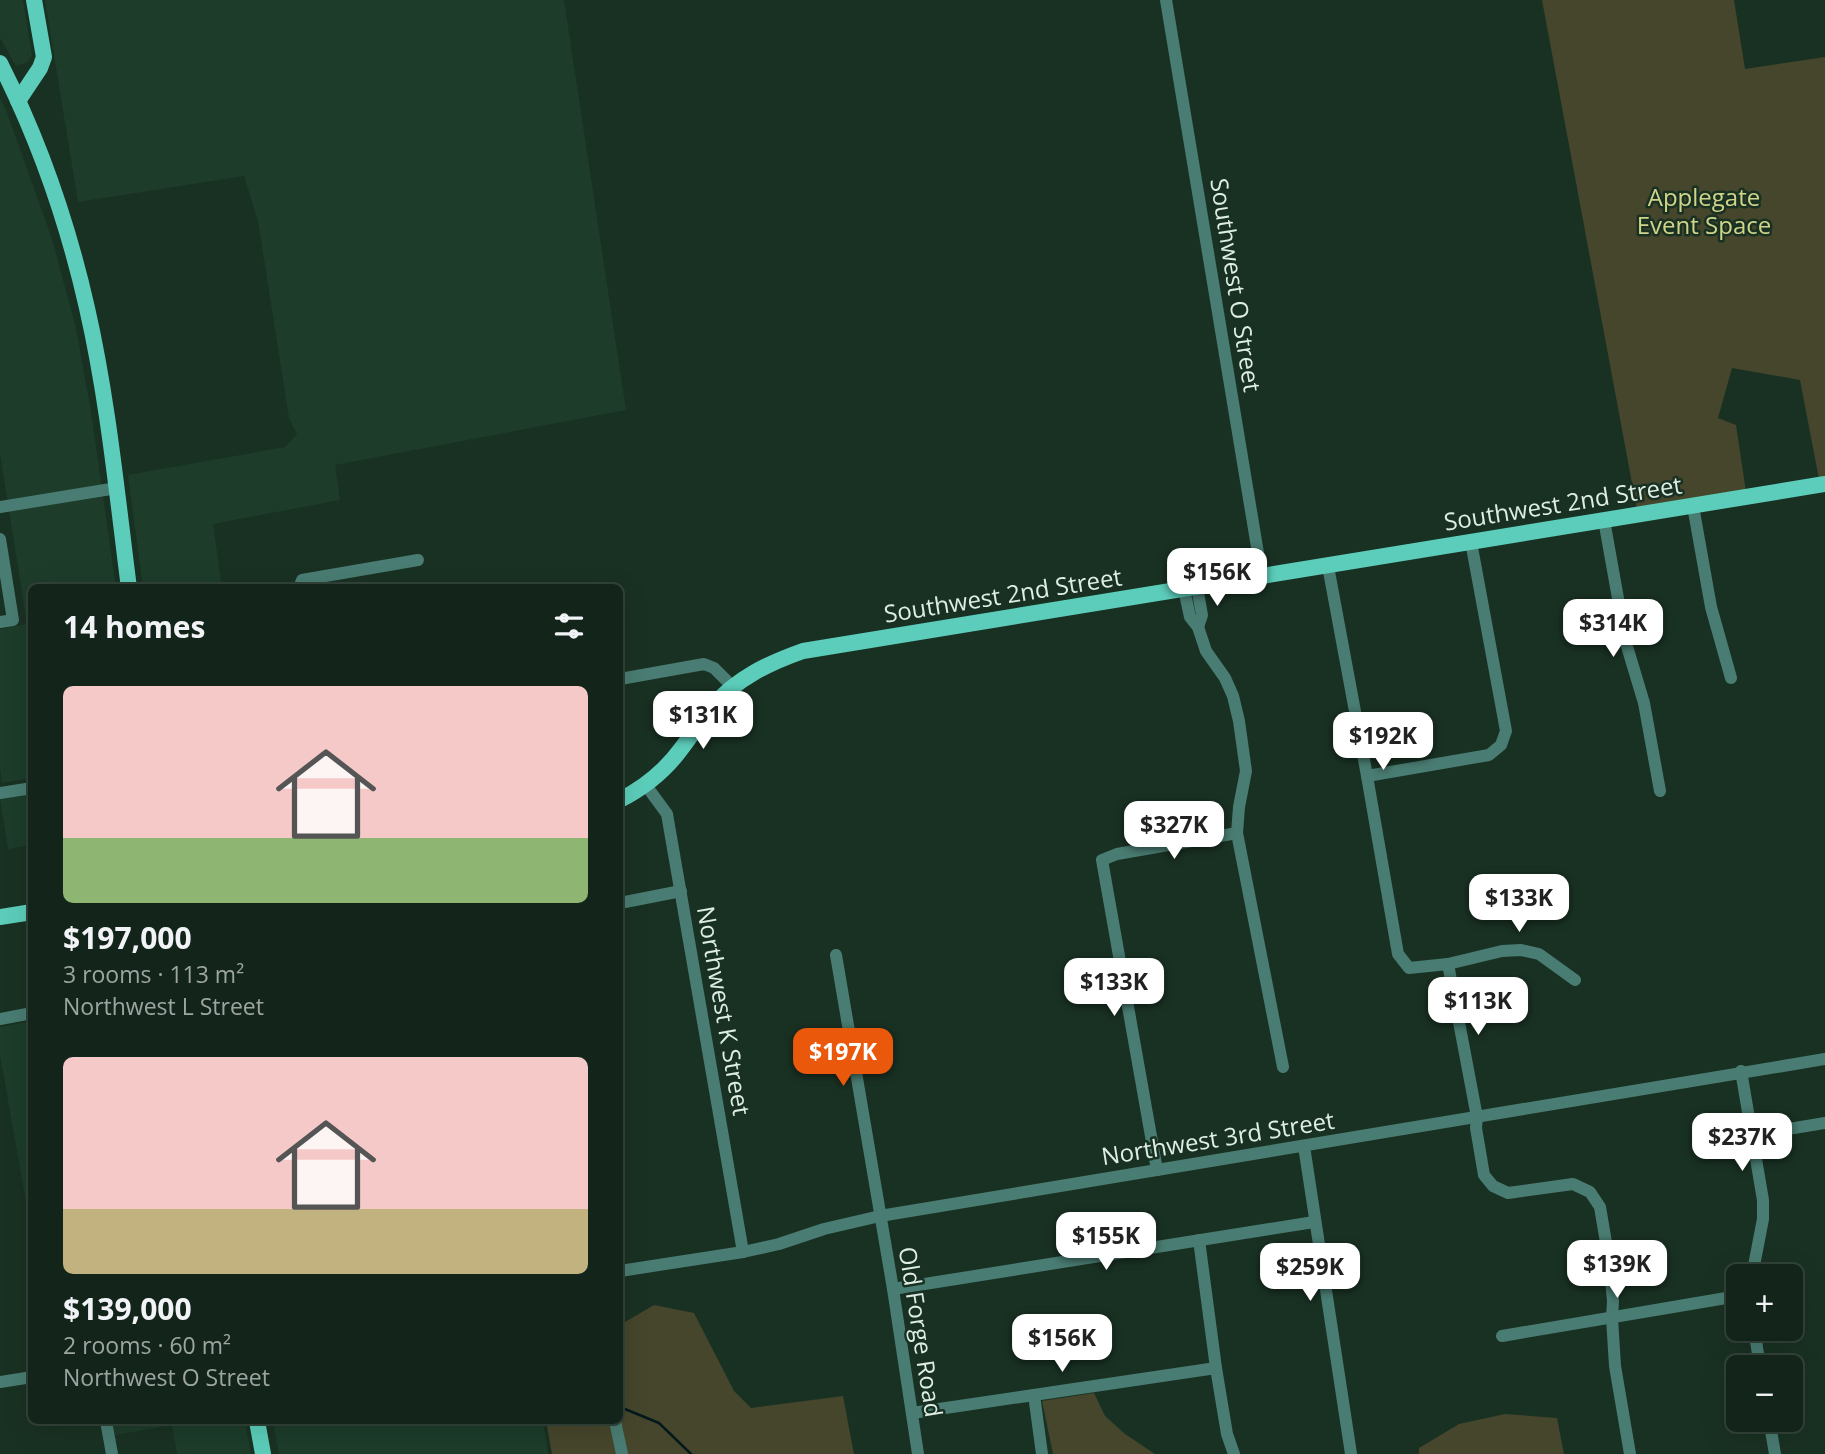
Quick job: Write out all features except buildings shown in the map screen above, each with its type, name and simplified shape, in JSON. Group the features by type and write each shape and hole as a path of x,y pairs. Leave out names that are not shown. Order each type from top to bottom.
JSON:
{"main road":[{"path":"18,101 44,57 34,0"},
{"path":"2,67 25,75 37,72"},
{"path":"2,67 18,101 61,214 88,309 104,399 129,584"},
{"name":"Southwest 2nd Street","path":"623,798 662,771 713,706 733,687 777,660 803,651 1825,484"},
{"path":"0,917 28,913"},
{"path":"258,1424 263,1454"}],"street":[{"name":"Southwest O Street","path":"1166,0 1262,576"},
{"path":"0,506 117,488"},
{"path":"1693,506 1711,607 1731,678"},
{"path":"1604,520 1626,643 1644,702 1660,791"},
{"path":"0,540 13,620 0,622"},
{"path":"1367,776 1489,755 1502,745 1506,731 1471,542"},
{"path":"300,584 302,580 418,560"},
{"path":"1328,566 1398,954 1409,968 1448,964 1502,951 1521,950 1539,954 1575,980"},
{"path":"1191,588 1190,617 1198,627 1206,651 1225,678 1240,721 1246,771 1237,833 1283,1067"},
{"path":"623,678 704,664 714,668 733,687"},
{"name":"Northwest K Street","path":"645,784 667,814 743,1252"},
{"path":"0,793 28,789"},
{"path":"1157,1170 1102,860 1117,854 1237,833"},
{"path":"623,902 681,891"},
{"name":"Old Forge Road","path":"836,955 862,1099 918,1454"},
{"path":"1448,964 1484,1175 1493,1186 1508,1194 1573,1184 1590,1192 1600,1207 1613,1301 1615,1366 1630,1454"},
{"path":"0,1018 28,1014"},
{"name":"Northwest 3rd Street","path":"623,1271 743,1252 880,1216 1825,1059"},
{"path":"1741,1072 1763,1200 1763,1219 1754,1264"},
{"path":"1752,1135 1825,1123"},
{"path":"1304,1146 1351,1454"},
{"path":"893,1289 1314,1222"},
{"path":"1199,1240 1216,1368 1227,1434 1234,1454"},
{"path":"1502,1336 1726,1298"},
{"path":"912,1413 1216,1368"},
{"path":"0,1382 28,1378"},
{"path":"1034,1395 1042,1454"},
{"path":"107,1424 112,1454"},
{"path":"616,1424 622,1454"},
{"path":"1771,1432 1775,1454"}],"shaded area":[{"path":"0,0 23,0 32,55 28,62 16,66 0,38"},
{"path":"45,0 564,0 626,410 335,465 340,500 213,524 221,584 142,584 128,475 285,447 297,434 289,418 258,221 244,176 78,202"},
{"path":"0,98 52,239 76,328 115,584 28,584 28,779 2,783 0,629 27,624 0,453"},
{"path":"28,793 28,846 8,849 0,798"},
{"path":"28,1022 28,1213 0,1055 0,1027"},
{"path":"113,1424 246,1424 251,1454 177,1454 172,1425 115,1435"},
{"path":"274,1424 543,1424 548,1454 279,1454"}],"green space":[{"name":"Applegate Event Space","path":"1542,0 1734,0 1745,69 1825,57 1825,478 1819,479 1800,380 1732,368 1718,418 1736,425 1746,492 1637,510"},
{"path":"654,1305 694,1313 734,1391 751,1408 843,1396 854,1454 552,1454 547,1424 623,1424 625,1322"},
{"path":"1094,1393 1105,1416 1125,1434 1155,1454 1053,1454 1042,1401"},
{"path":"1505,1414 1557,1418 1564,1454 1419,1454 1419,1448 1459,1424"}],"waterway":[{"path":"623,1408 659,1423 691,1454"}]}
